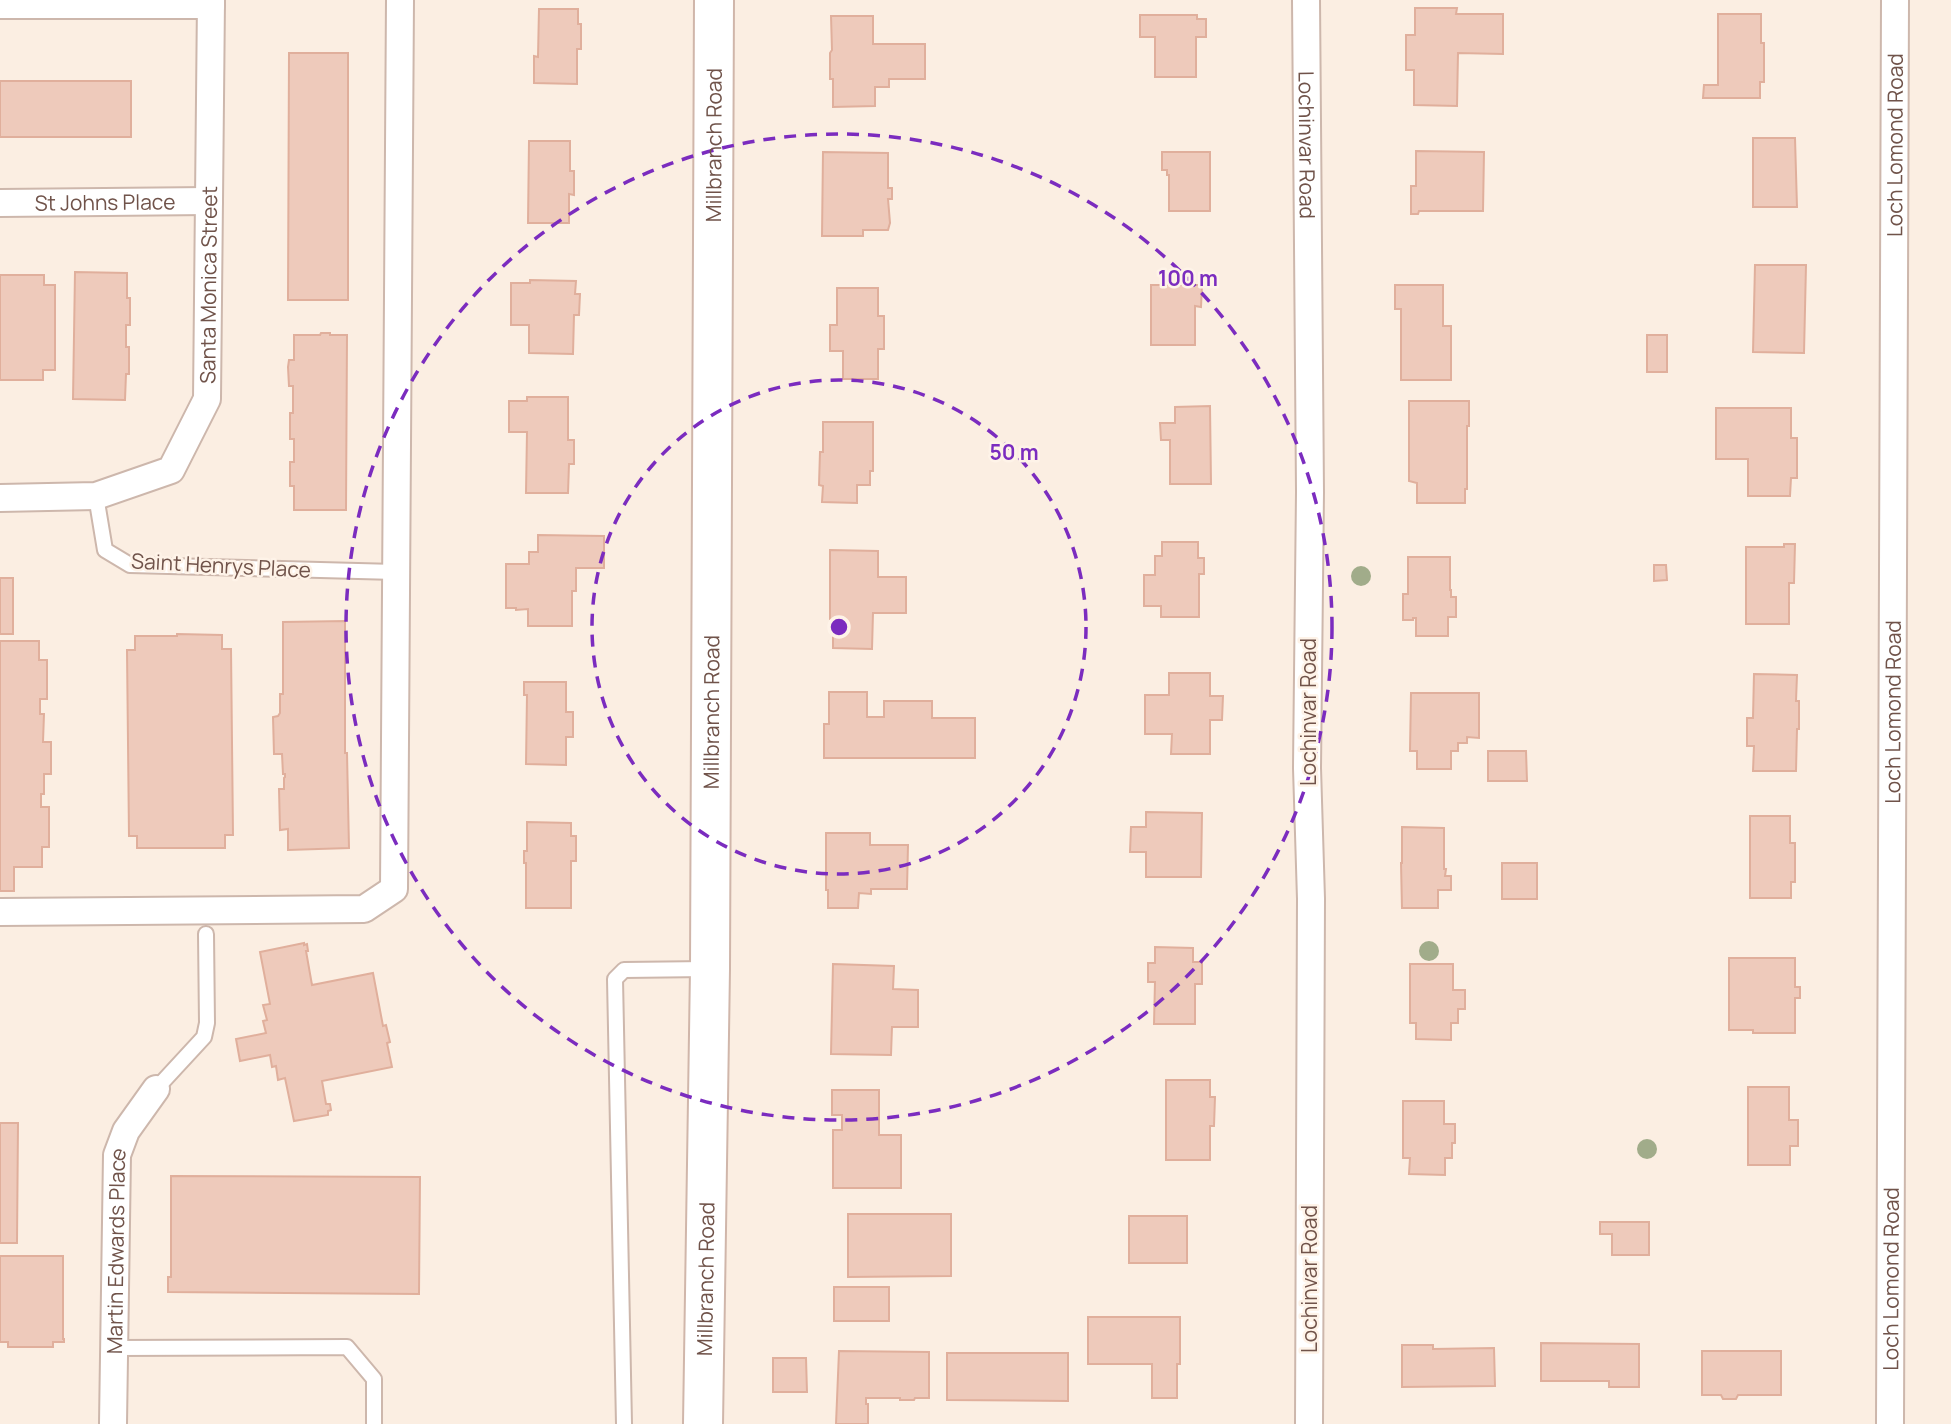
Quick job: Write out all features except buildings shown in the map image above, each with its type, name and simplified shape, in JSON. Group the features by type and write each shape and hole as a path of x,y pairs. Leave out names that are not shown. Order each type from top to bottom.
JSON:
{"main road":[{"name":"Millbranch Road","path":"704,1424 710,969 714,0"}],"street":[{"path":"0,912 364,909 394,889 400,0"},
{"name":"Lochinvar Road","path":"1306,0 1310,467 1307,768 1311,899 1309,1424"},
{"name":"Loch Lomond Road","path":"1890,1424 1895,0"},
{"path":"0,5 211,3"},
{"name":"Santa Monica Street","path":"0,498 96,496 171,470 207,399 211,3"},
{"name":"St Johns Place","path":"0,203 209,201"},
{"name":"Martin Edwards Place","path":"113,1424 117,1155 126,1131 156,1089"}],"lane":[{"name":"Saint Henrys Place","path":"96,496 104,550 130,565 396,572"},
{"path":"156,1089 204,1037 207,1024 206,934"},
{"path":"624,1424 615,979 624,970 710,969"},
{"path":"114,1348 347,1347 374,1379 374,1424"}]}
